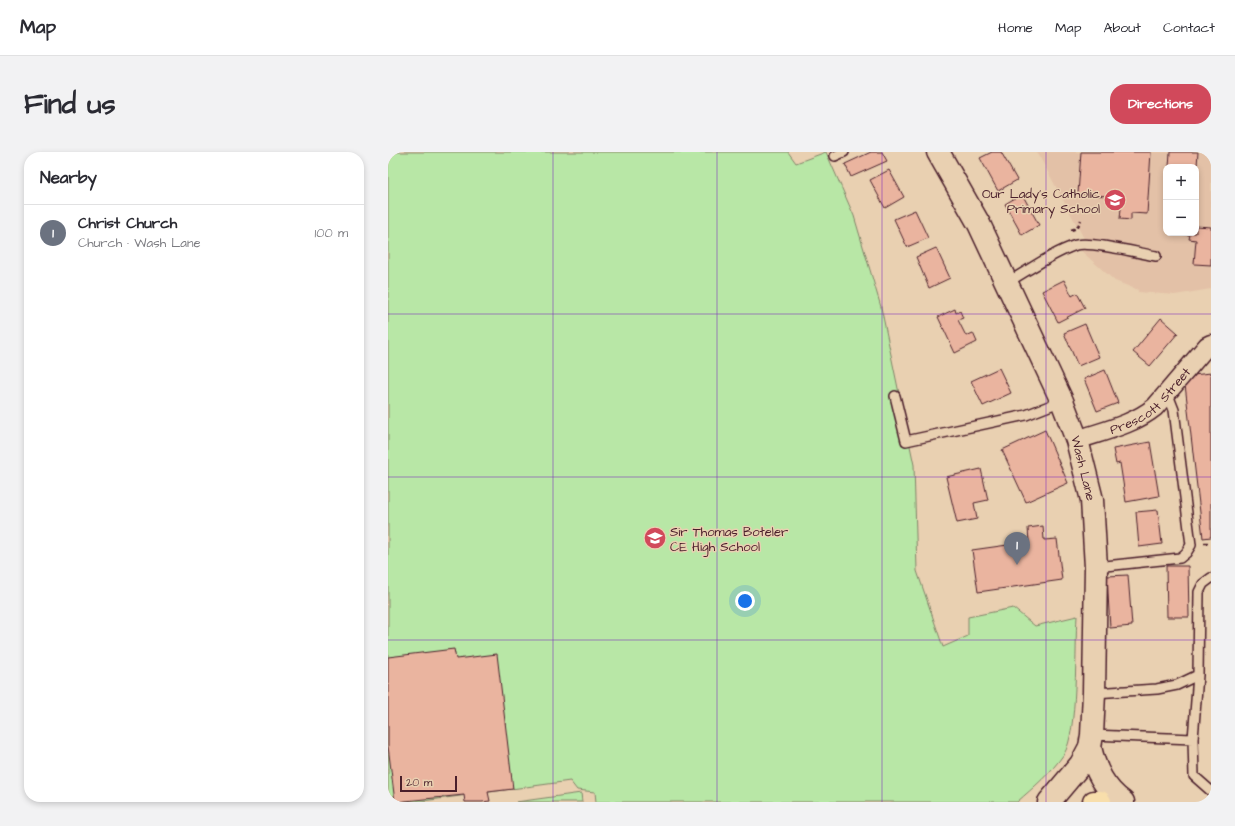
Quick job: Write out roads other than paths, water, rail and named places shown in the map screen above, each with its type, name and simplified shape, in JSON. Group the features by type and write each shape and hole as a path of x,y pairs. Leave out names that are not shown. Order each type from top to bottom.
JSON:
{"highway":[{"path":"1094,802 1100,802"}],"street":[{"name":"Wash Lane","path":"938,152 980,224 1008,282 1062,401 1077,440 1092,500 1096,567 1094,693 1091,741"},
{"name":"Prescott Street","path":"1077,440 1147,414 1207,346 1211,344"},
{"path":"1049,802 1069,779 1091,741"},
{"path":"1091,741 1102,781 1110,791 1123,802"}],"lane":[{"path":"835,156 844,152"},
{"path":"1008,282 1047,259 1077,245 1116,248 1156,256"},
{"path":"1096,567 1180,558 1186,554 1191,545 1174,410 1167,392"},
{"path":"895,396 906,441 1026,415 1062,401"},
{"path":"1211,578 1203,584 1199,592 1198,675 1193,739 1194,776 1211,790"},
{"path":"1094,693 1157,689 1177,685 1198,675"},
{"path":"1091,741 1193,739"}],"place":[{"name":"Our Lady's Catholic Primary School","path":"1115,200"},
{"name":"Sir Thomas Boteler CE High School","path":"655,538"},
{"name":"Christ Church","path":"1017,565"}]}
